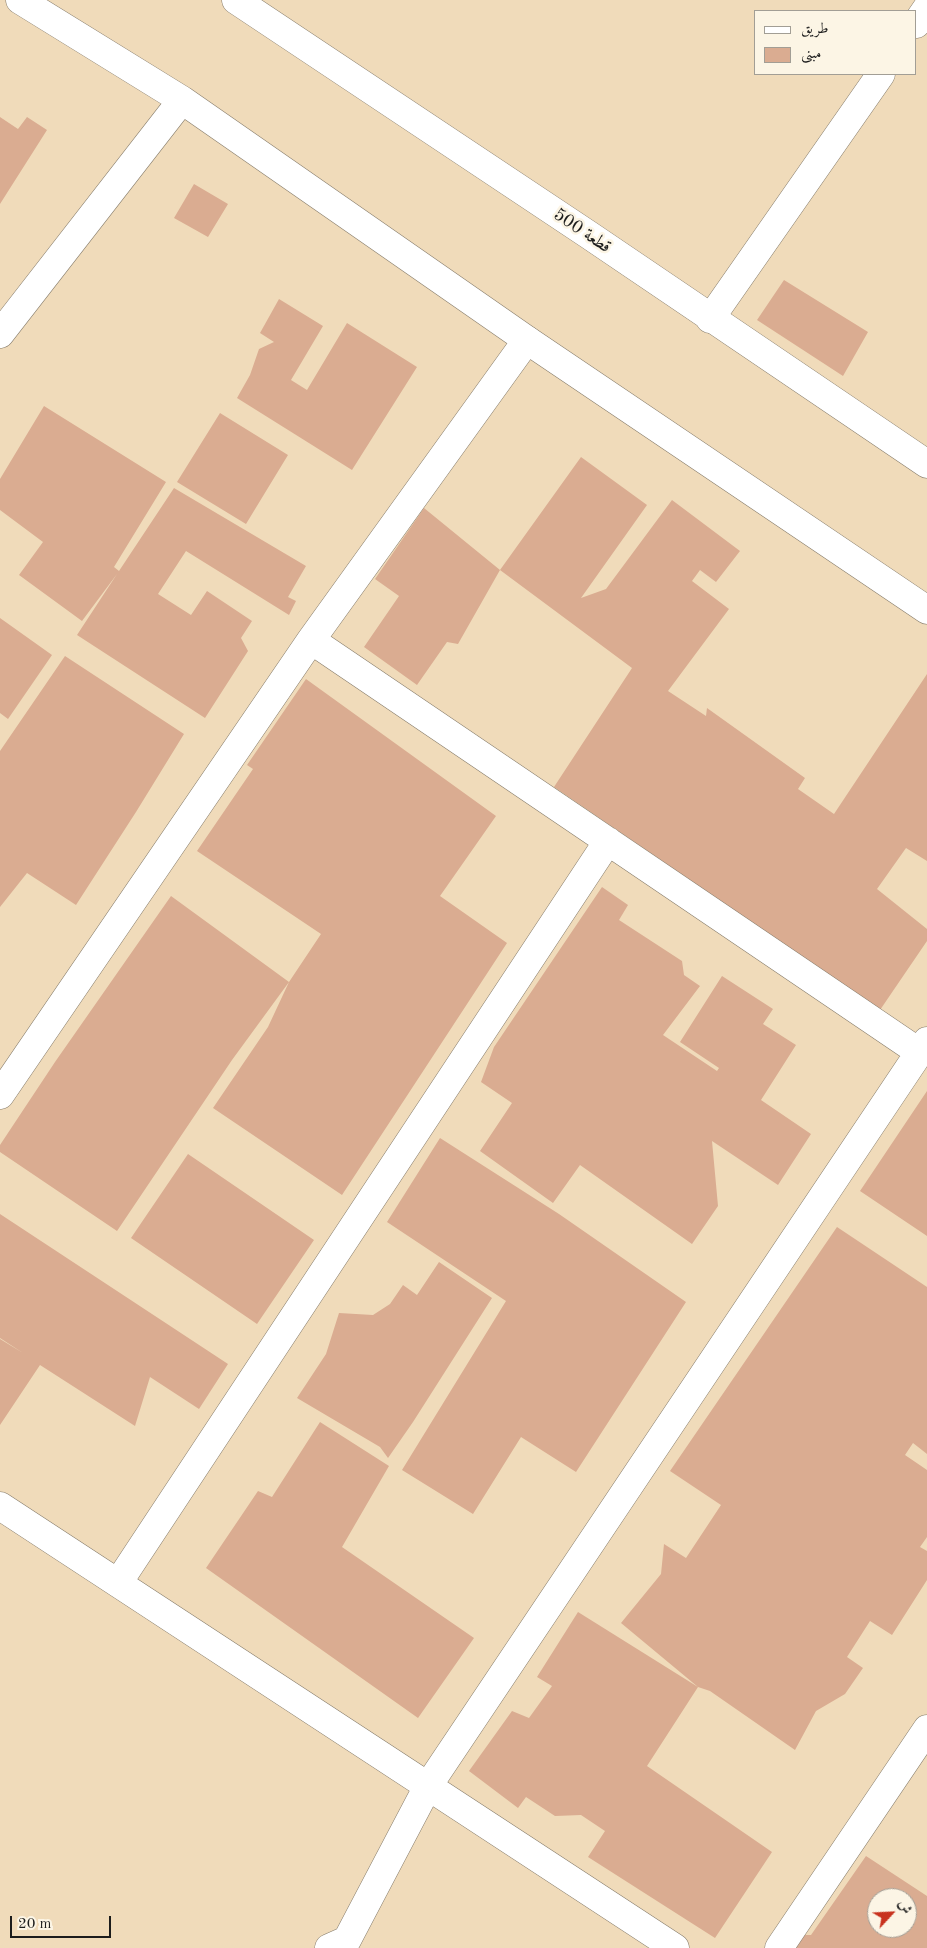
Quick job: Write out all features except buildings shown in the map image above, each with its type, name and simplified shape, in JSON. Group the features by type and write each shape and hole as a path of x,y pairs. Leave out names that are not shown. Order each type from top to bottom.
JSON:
{"street":[{"path":"20,0 182,100 526,340 927,610"},
{"name":"قطعة 500","path":"236,0 927,464"},
{"path":"917,23 927,9"},
{"path":"710,319 880,75"},
{"path":"0,334 182,100"},
{"path":"0,1095 312,640 526,340"},
{"path":"312,640 608,841 923,1046 428,1786 346,1940 329,1948"},
{"path":"118,1583 608,841"},
{"path":"0,1506 676,1948"},
{"path":"780,1948 927,1729"}]}
